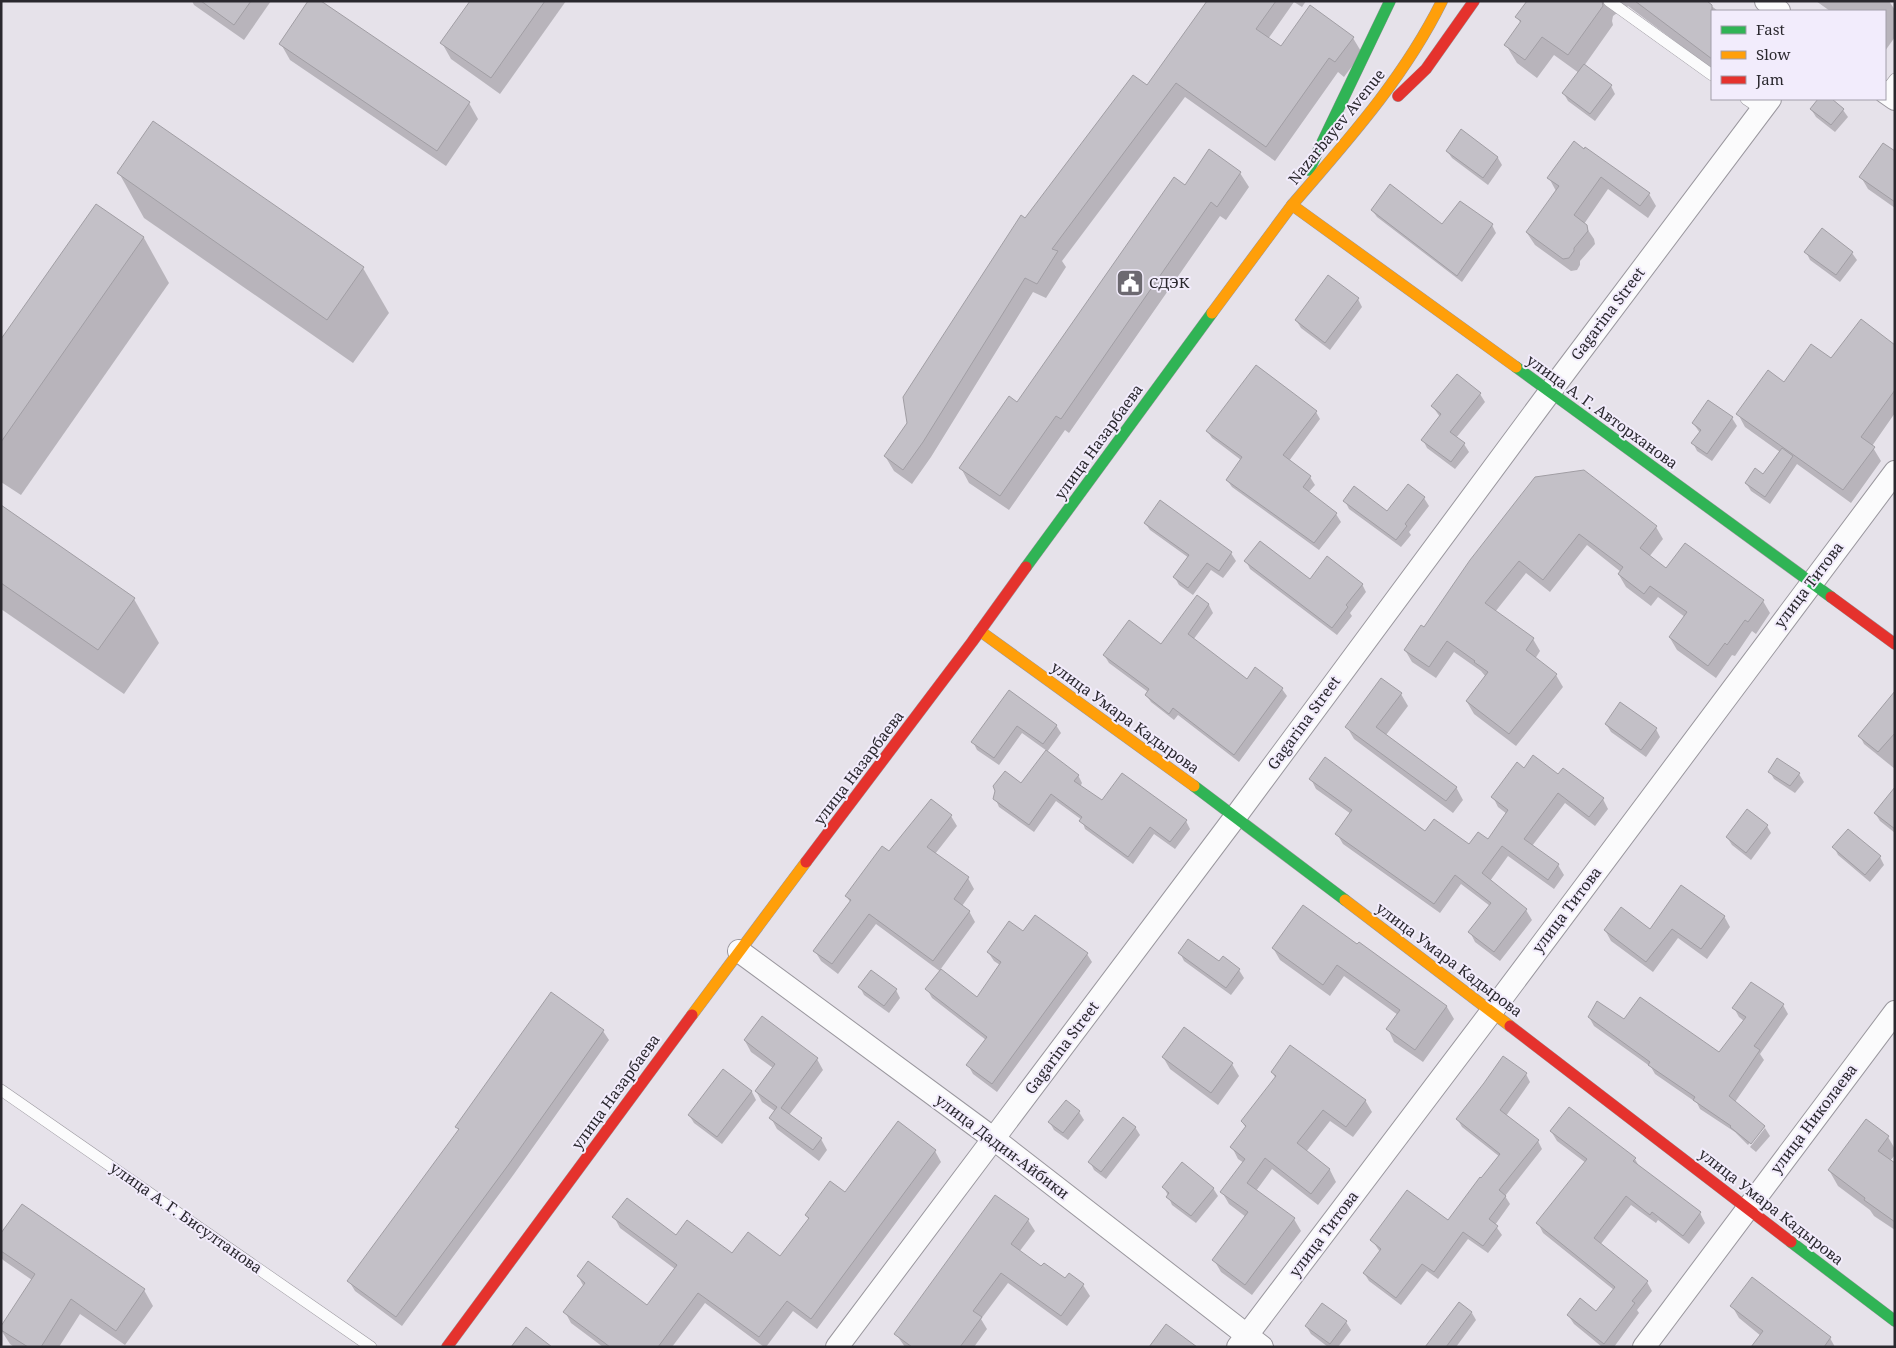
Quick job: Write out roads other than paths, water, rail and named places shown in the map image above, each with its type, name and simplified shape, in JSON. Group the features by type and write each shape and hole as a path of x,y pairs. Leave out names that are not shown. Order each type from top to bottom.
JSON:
{"main road":[{"name":"Nazarbayev Avenue","path":"1292,205 1390,1"},
{"name":"Nazarbayev Avenue","path":"1292,205 1379,104 1432,24 1442,1"},
{"path":"1350,138 1426,69 1474,1"},
{"name":"улица А. Г. Авторханова","path":"1292,205 1895,644"},
{"name":"улица Назарбаева","path":"447,1347 739,951 980,631 1123,433 1292,205"},
{"name":"улица Умара Кадырова","path":"980,631 1236,816 1895,1321"}],"street":[{"path":"1766,1 1778,10"},
{"name":"Gagarina Street","path":"837,1347 1236,816 1549,393 1759,102"},
{"name":"улица Титова","path":"1249,1343 1492,1012 1895,472"},
{"name":"улица Дадин-Айбики","path":"739,951 994,1139 1249,1343"},
{"name":"улица Николаева","path":"1644,1347 1895,1012"}],"lane":[{"path":"1609,1 1711,74"},
{"path":"1886,91 1895,78"},
{"name":"улица А. Г. Бисултанова","path":"1,1090 371,1347"}],"place":[{"name":"СДЭК","path":"1130,283"}]}
